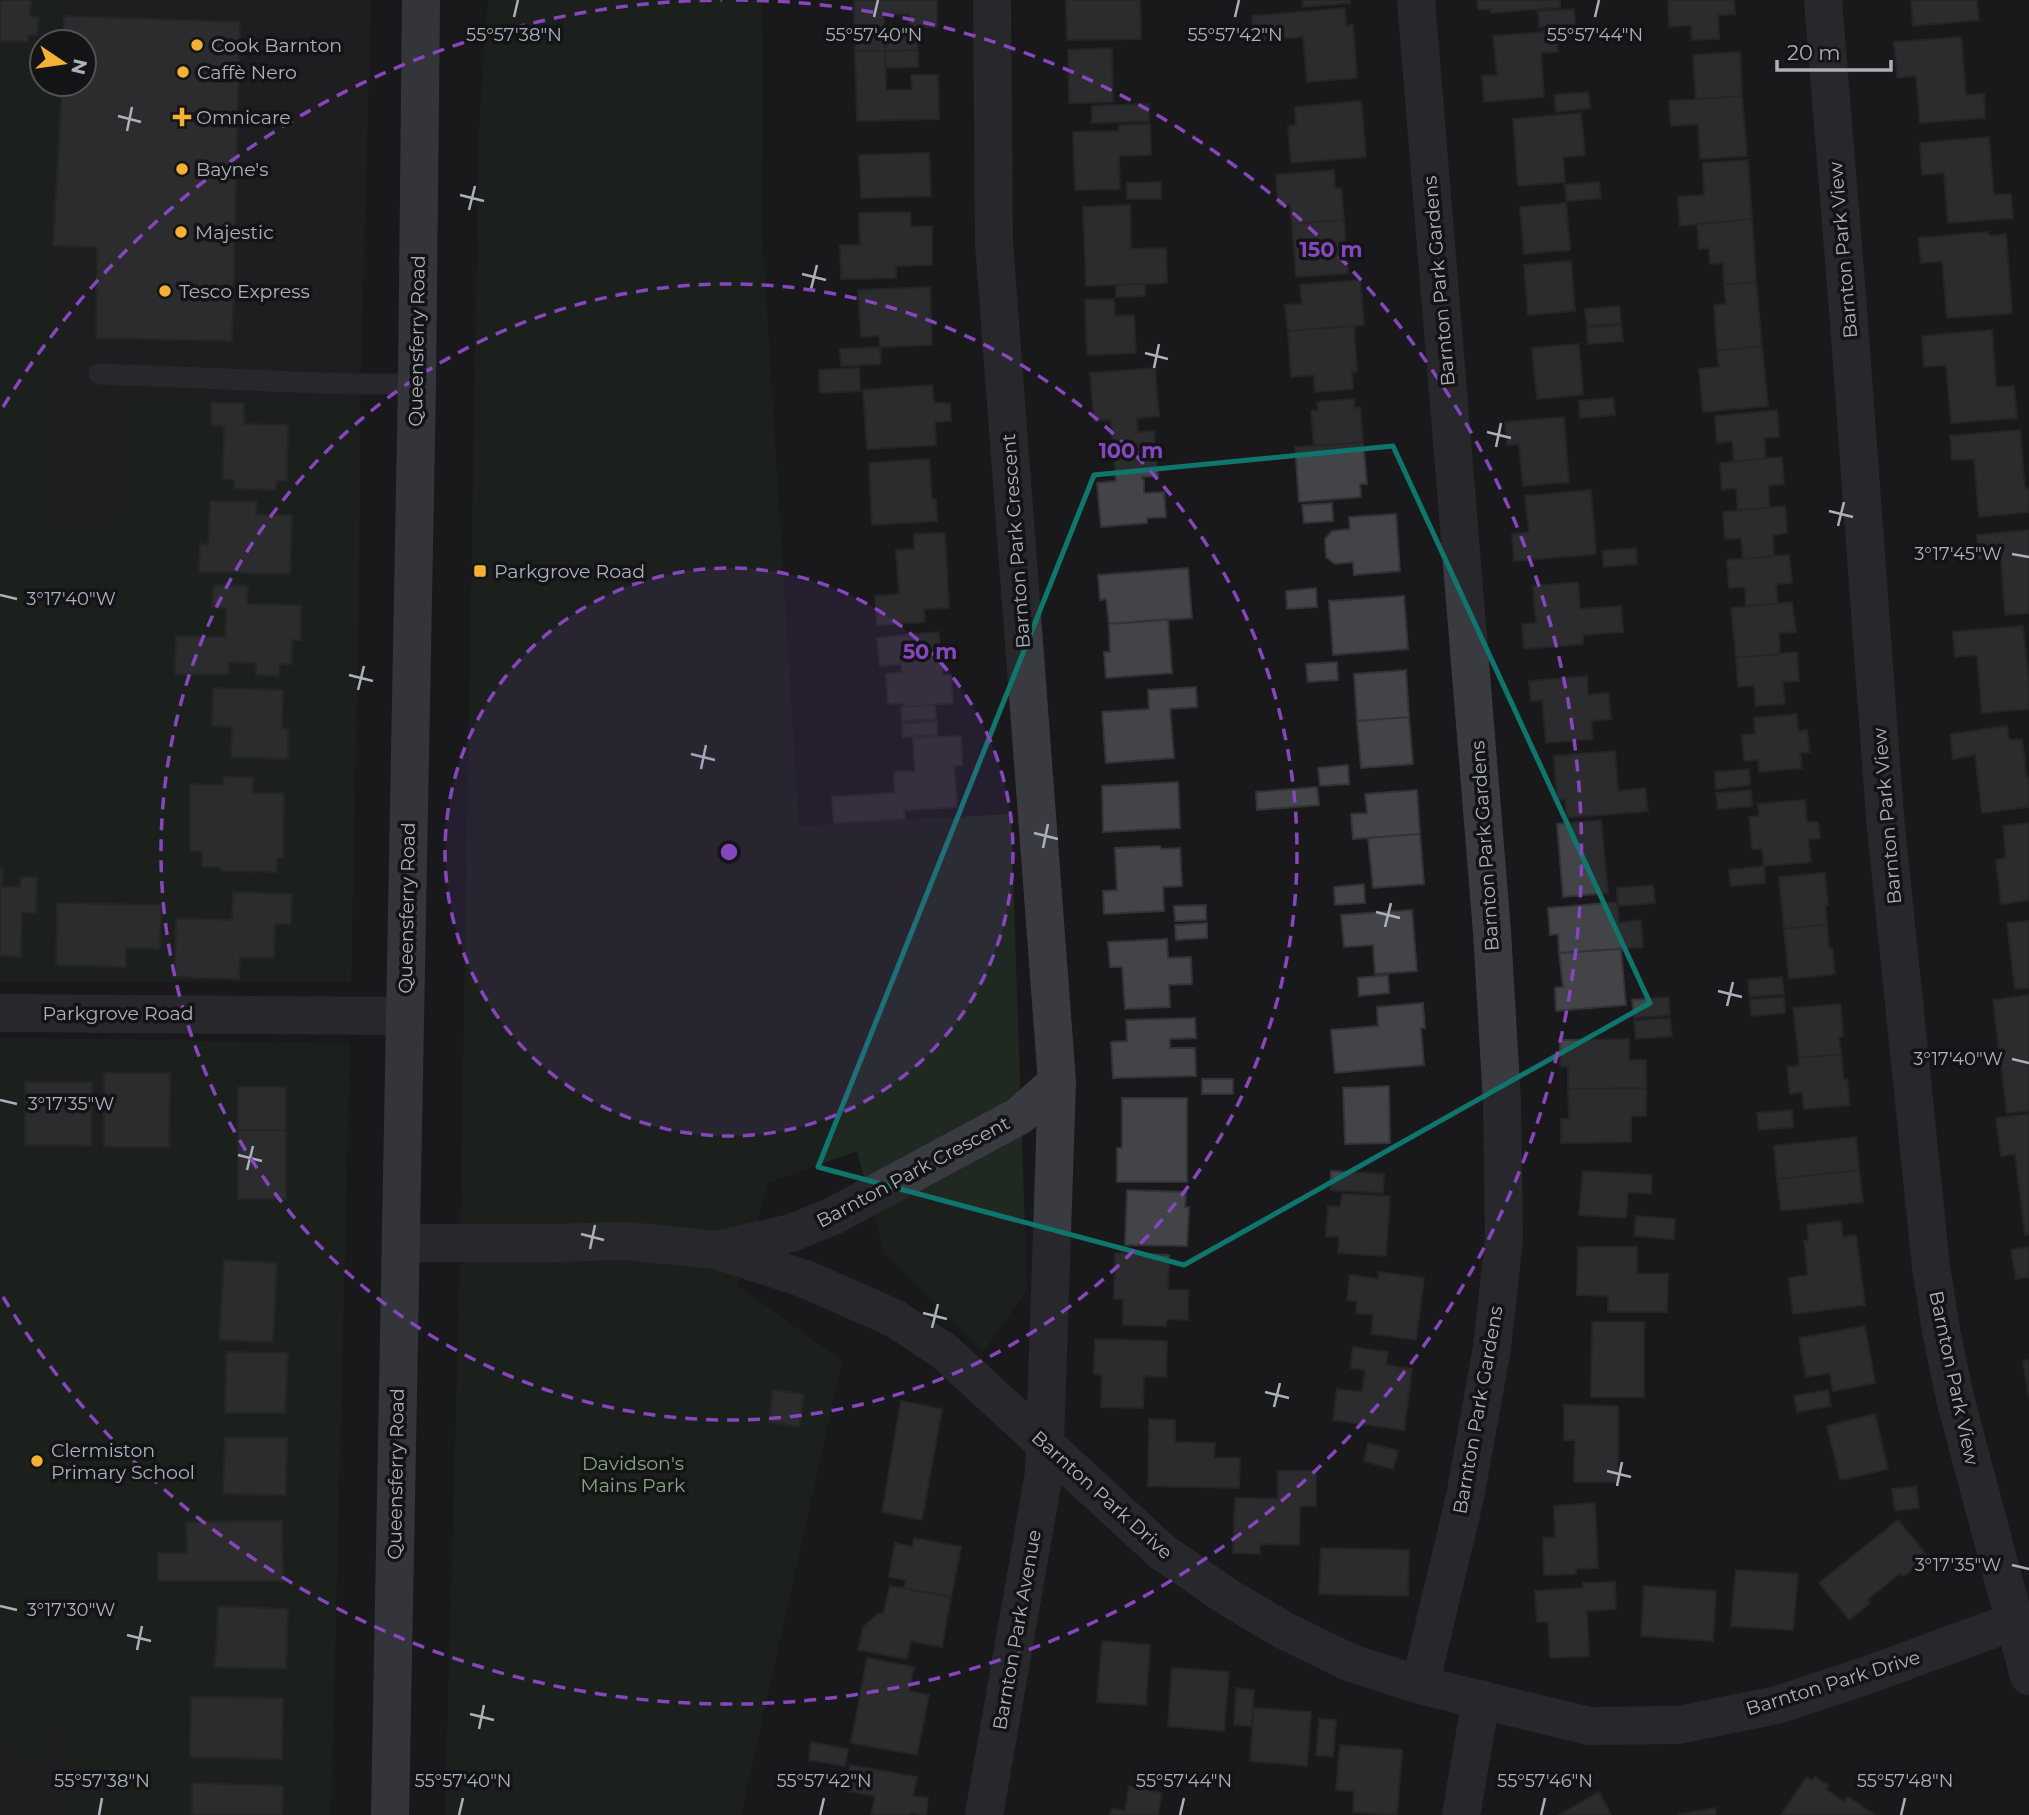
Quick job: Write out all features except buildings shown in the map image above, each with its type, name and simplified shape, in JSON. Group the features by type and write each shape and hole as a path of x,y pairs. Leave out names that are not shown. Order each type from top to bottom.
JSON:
{"main road":[{"name":"Queensferry Road","path":"390,1815 417,384 421,0"}],"street":[{"name":"Barnton Park Crescent","path":"992,0 994,243 1057,1082 1046,1445"},
{"name":"Barnton Park Gardens","path":"1416,0 1492,932 1502,1102 1504,1239 1492,1348 1465,1497 1420,1685"},
{"name":"Barnton Park View","path":"1822,0 1848,309 1885,817 1931,1267 1955,1398 2015,1621"},
{"name":"Parkgrove Road","path":"0,1013 405,1016"},
{"name":"Barnton Park Crescent","path":"717,1250 791,1233 834,1216 1019,1116 1057,1082"},
{"name":"Barnton Park Drive","path":"401,1243 626,1241 717,1250 805,1279 894,1318 945,1352 1161,1551 1226,1596 1285,1631 1351,1663 1420,1685 1589,1726 1678,1725 1777,1705 2015,1621"},
{"name":"Barnton Park Avenue","path":"984,1815 1044,1473 1046,1445"},
{"path":"2015,1621 2029,1676"},
{"path":"1461,1815 1481,1699"}],"lane":[{"path":"99,374 348,384 417,384"}],"highlighted area":[{"path":"1393,446 1650,1003 1184,1265 818,1167 1094,475"}],"shaded area":[{"path":"64,0 371,0 360,401 130,396 135,515 56,532 53,246 61,98 98,98 98,28 63,28"},
{"name":"Clermiston Primary School","path":"75,1341 68,1815 0,1815 0,1343"}],"green space":[{"path":"0,0 64,0 63,28 28,28 28,98 61,98 53,246 56,532 135,515 129,396 360,401 351,982 0,981"},
{"name":"Davidson's Mains Park","path":"488,0 763,0 762,232 799,826 1011,814 1027,1290 983,1352 884,1253 857,1151 768,1183 738,1286 842,1361 741,1815 445,1815 459,1306 479,129"},
{"path":"0,1037 350,1044 331,1815 68,1815 71,1589 53,1760 23,1754 0,1743"}],"place":[{"name":"Cook Barnton","path":"197,45"},
{"name":"Caffè Nero","path":"183,72"},
{"name":"Omnicare","path":"182,117"},
{"name":"Bayne's","path":"182,169"},
{"name":"Majestic","path":"181,232"},
{"name":"Tesco Express","path":"165,291"},
{"name":"Parkgrove Road","path":"480,571"},
{"name":"Clermiston Primary School","path":"37,1461"}]}
